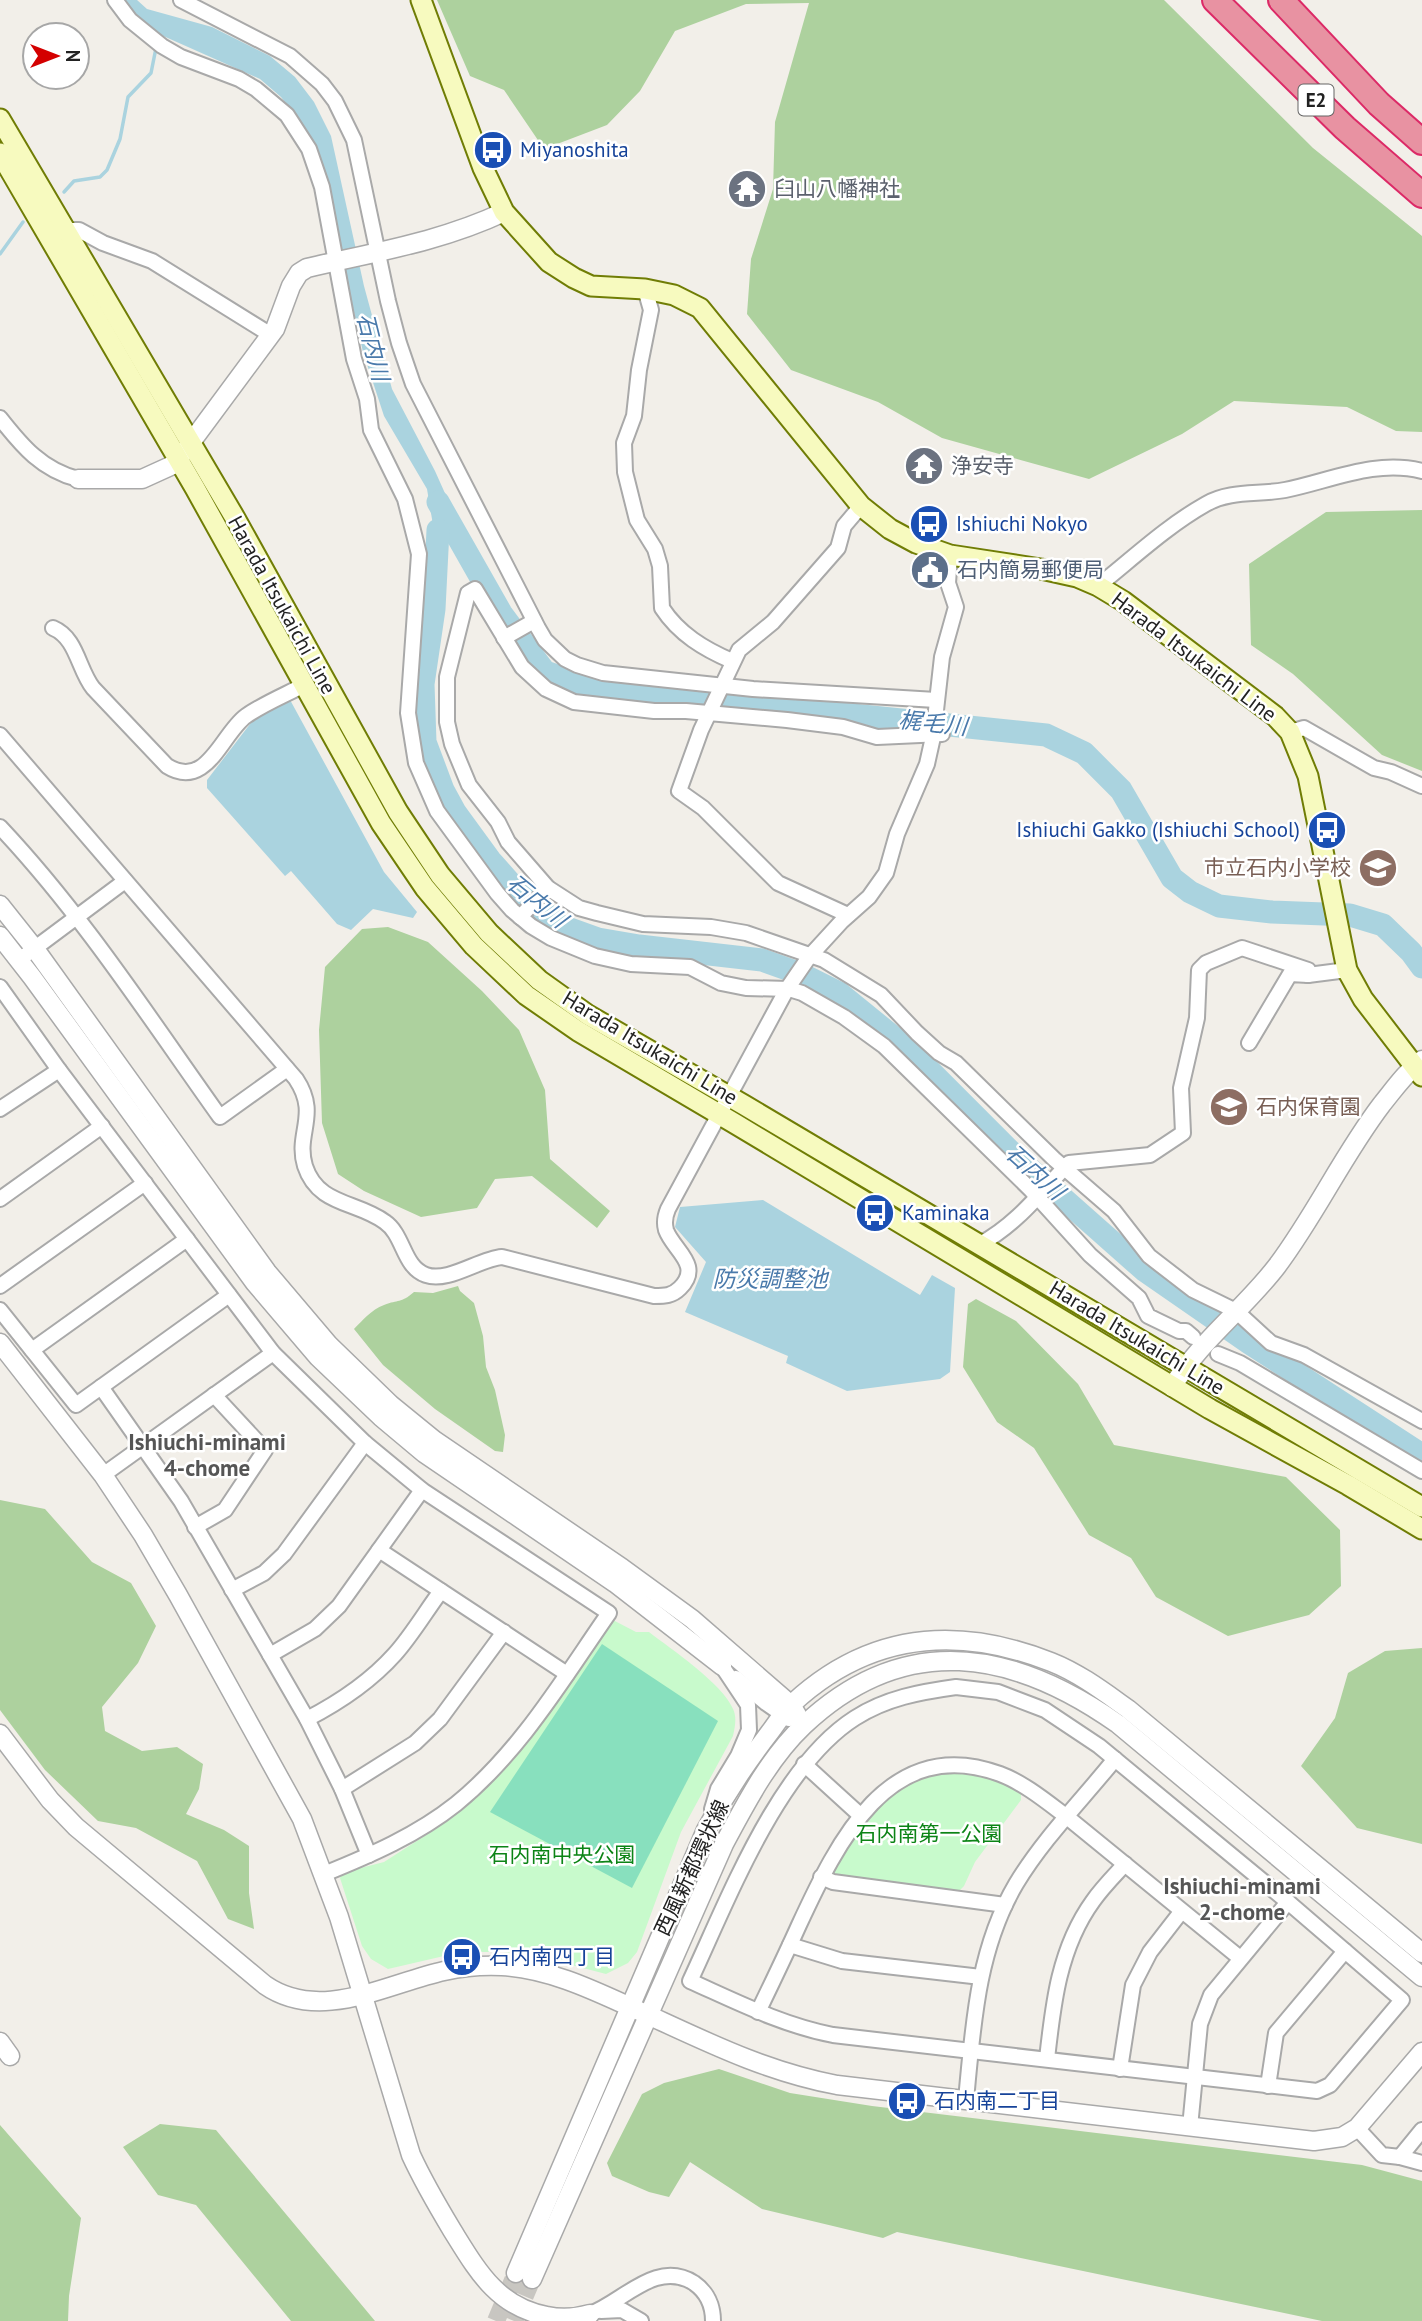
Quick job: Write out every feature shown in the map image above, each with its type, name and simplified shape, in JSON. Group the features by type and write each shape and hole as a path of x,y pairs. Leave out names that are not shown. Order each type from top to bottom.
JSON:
{"highway":[{"name":"E2","path":"1215,0 1345,128 1422,194"},
{"name":"E2","path":"1282,0 1379,104 1422,142"}],"main road":[{"name":"Harada Itsukaichi Line","path":"421,0 483,168 504,212 549,262 591,286 645,289 674,295 700,308 861,506 890,529 916,543 950,555 1041,569 1077,577 1098,586 1124,601 1275,716 1290,732 1308,776 1347,970 1363,999 1419,1068"},
{"name":"Harada Itsukaichi Line","path":"0,119 235,518 398,812 415,840 489,933 549,987 588,1015 1422,1507"},
{"name":"Harada Itsukaichi Line","path":"0,153 178,460 398,851 474,946 526,995 567,1024 1172,1387 1349,1485 1422,1530"}],"street":[{"path":"115,0 130,20 162,46 181,57 239,79 257,89 287,115 309,149 317,168 338,260 354,359 367,399 371,430 405,499 419,554 408,713 416,763 437,810 497,893 521,916 551,938 612,961 690,967 724,984 746,988 788,987 832,1010 883,1045 1039,1196 1090,1255 1139,1298 1148,1316 1179,1331 1186,1331 1422,1471"},
{"path":"181,0 290,56 322,84 335,101 354,140 399,343 413,384 533,622 554,650 565,659 589,670 723,687 936,703"},
{"path":"0,418 33,457 58,472 78,479 142,480 166,470 191,443 271,334 299,273 307,268 338,260 421,243 470,228 504,212"},
{"path":"65,230 79,229 103,243 152,261 271,334"},
{"path":"645,289 651,310 639,370 634,416 624,443 625,472 637,520 655,549 660,566 662,608 668,617 697,643 732,660"},
{"path":"1098,586 1207,503 1228,495 1284,490 1364,469 1410,468 1422,471"},
{"path":"848,915 778,883 703,808 680,791 701,730 723,687 732,660 739,650 773,622 838,548 844,526 861,506"},
{"path":"0,735 303,1089 308,1113 303,1157 315,1186 331,1199 385,1221 394,1230 415,1269 425,1275 437,1277 491,1258 502,1257 654,1296 666,1296 676,1292 684,1284 688,1274 687,1263 666,1229 668,1209 788,987 809,956 869,897 886,873 897,834 928,764 936,734 936,703 943,657 956,607 948,583 950,555"},
{"path":"936,734 877,737 844,727 710,712 590,705 560,696 533,679 522,667 475,589 470,590 447,677 447,722 452,744 469,785 498,822 511,846 547,889 571,904 597,913 643,924 711,927 746,933 827,962 890,1002 917,1033 939,1053 956,1063 1063,1169 1116,1213 1142,1248 1198,1294 1234,1313 1271,1343 1304,1355 1422,1421"},
{"path":"505,638 533,622"},
{"path":"53,628 67,636 93,688 167,766 177,772 188,773 199,768 221,748 243,718 304,685"},
{"path":"1290,732 1304,728 1374,768 1391,772 1422,786"},
{"path":"0,827 27,855 76,918 220,1117 286,1069"},
{"path":"19,961 125,881"},
{"path":"521,916 547,889"},
{"path":"0,905 35,948 267,1272 329,1345 391,1405 433,1440 622,1567 682,1612 803,1726"},
{"path":"0,936 255,1283 318,1357 381,1417 424,1452 615,1583 722,1666 787,1710"},
{"path":"980,1244 1003,1229 1039,1196 1069,1163 1150,1155 1183,1133 1181,1088 1197,1018 1199,970 1206,963 1242,948 1308,970 1308,975"},
{"path":"1250,1042 1290,974 1308,975 1347,970"},
{"path":"0,987 59,1070 273,1353 365,1443 422,1490 610,1613 509,1752 484,1780 455,1805 424,1826 369,1855 324,1874"},
{"path":"1172,1387 1185,1366 1279,1263 1359,1134 1419,1068"},
{"path":"0,1108 59,1070"},
{"path":"0,1199 102,1126"},
{"path":"0,1286 145,1183"},
{"path":"32,1350 187,1239"},
{"path":"0,1310 76,1405 229,1295"},
{"path":"0,1343 103,1475 171,1583 302,1819 324,1874 411,2155 431,2195 480,2275 502,2297 530,2312 569,2318 611,2309 622,2310 641,2321"},
{"path":"103,1475 273,1353"},
{"path":"101,1387 195,1527 270,1655 342,1788 369,1855"},
{"path":"195,1527 225,1510 265,1450 214,1395"},
{"path":"232,1590 264,1573 284,1554 365,1443"},
{"path":"270,1655 315,1629 339,1606 422,1490"},
{"path":"379,1550 566,1674"},
{"path":"307,1720 367,1682 397,1653 440,1591"},
{"path":"342,1788 415,1743 440,1719 503,1632"},
{"name":"西風新都環状線","path":"1422,1953 1128,1709 1093,1684 1052,1662 995,1645 929,1639 894,1646 862,1657 815,1685 787,1710 746,1762 706,1830 629,2007 524,2276 649,2016 724,1844 767,1771 803,1726 850,1691 904,1667 962,1660 992,1664 1056,1685 1086,1701 1118,1724 1422,1977"},
{"path":"706,1830 718,1789 750,1730 748,1705 722,1666"},
{"path":"956,1687 998,1692 1045,1710 1115,1759 1402,2000 1330,2085 1317,2091 1268,2086 971,2052 802,2029 690,1981 755,1845 782,1797 804,1764 854,1718 886,1702 916,1692 956,1687"},
{"path":"0,1734 50,1800 76,1827 265,1985 286,1997 298,2000 339,2000 446,1970 503,1966 558,1976 734,2055 798,2078 837,2085 1314,2141 1342,2137 1357,2127 1422,2052"},
{"path":"967,2100 981,1977 989,1945 1005,1905 1038,1852 1115,1759"},
{"path":"804,1764 860,1815"},
{"path":"758,2012 821,1877 847,1831 860,1815 897,1782 916,1772 940,1766 962,1766 1001,1774 1067,1817 1240,1958"},
{"path":"1047,2059 1054,1997 1061,1967 1076,1930 1093,1900 1125,1864"},
{"path":"821,1877 834,1882 1005,1905"},
{"path":"1190,2127 1200,2024 1211,1996 1288,1902"},
{"path":"1120,2069 1133,1985 1150,1952 1181,1912"},
{"path":"790,1945 842,1961 981,1977"},
{"path":"1268,2086 1276,2033 1345,1951"},
{"path":"1357,2127 1382,2155 1422,2163"},
{"path":"1400,2157 1422,2130"},
{"path":"590,2314 643,2283 667,2276 689,2280 698,2285 709,2301 713,2321"}],"green space":[{"path":"437,0 1164,0 1313,148 1422,236 1422,432 1396,431 1347,407 1234,401 1182,434 1089,479 942,438 878,402 791,370 747,314 751,259 773,189 775,122 809,3 746,4 675,31 640,91 607,125 544,149 504,90 470,76"},
{"path":"1422,510 1422,771 1382,755 1293,674 1251,645 1249,564 1326,512"},
{"path":"388,927 428,942 482,991 519,1030 545,1090 550,1159 610,1211 597,1228 532,1176 495,1179 477,1208 421,1217 364,1191 338,1174 322,1123 319,1030 325,967 362,929"},
{"path":"458,1286 474,1303 483,1336 486,1367 495,1390 505,1435 503,1452 495,1451 435,1409 383,1365 354,1329 375,1310 402,1300 414,1292 433,1293"},
{"path":"976,1299 1016,1321 1078,1384 1114,1445 1286,1477 1340,1530 1341,1586 1309,1615 1228,1636 1156,1597 1131,1558 1089,1535 1034,1448 997,1422 963,1367 968,1304"},
{"path":"0,1500 45,1509 92,1562 131,1583 156,1626 138,1663 102,1707 105,1731 142,1751 177,1747 203,1764 199,1789 186,1814 224,1830 249,1846 249,1893 254,1929 228,1919 197,1861 136,1828 98,1821 45,1770 0,1710"},
{"name":"石内南中央公園","path":"611,1619 636,1632 649,1632 695,1668 727,1699 735,1719 733,1736 681,1832 637,1952 628,1963 606,1974 533,1955 503,1952 444,1956 388,1969 371,1959 362,1946 340,1878 341,1873 384,1862 437,1828 473,1798"},
{"path":"602,1644 718,1721 632,1888 490,1812"},
{"path":"1422,1648 1422,1844 1357,1828 1301,1766 1335,1718 1348,1673 1385,1651"},
{"name":"石内南第一公園","path":"961,1770 1004,1782 1021,1791 1021,1800 975,1862 964,1886 958,1892 835,1877 832,1867 869,1815 891,1792 918,1777"},
{"path":"719,2069 790,2093 872,2106 1362,2165 1422,2181 1422,2321 1322,2321 897,2232 883,2238 762,2209 690,2162 669,2197 649,2192 612,2176 607,2163 642,2094 664,2083"},
{"path":"160,2124 216,2130 375,2321 291,2321 196,2205 158,2195 123,2147"},
{"path":"0,2125 81,2218 69,2296 68,2321 0,2321"}],"water":[{"path":"122,0 137,0 147,9 212,27 270,56 295,77 314,102 331,136 364,286 392,389 457,520 430,572 433,525 427,489 384,416 363,352 314,144 281,97 260,79 161,35 141,20"},
{"path":"289,698 384,872 417,912 413,918 373,909 351,930 337,924 291,871 285,876 207,788 207,780 257,715"},
{"name":"防災調整池","path":"763,1200 920,1295 932,1275 955,1288 950,1372 940,1379 847,1391 786,1363 788,1356 685,1312 706,1262 675,1227 680,1207"}],"waterway":[{"path":"64,192 74,181 100,177 107,170 120,139 128,97 151,73 156,48"},
{"path":"0,254 23,222"},
{"name":"梶毛川","path":"438,502 501,613 545,672 592,688 1046,735 1084,753 1121,790 1172,878 1190,892 1219,906 1272,912 1350,915 1383,925 1411,952 1422,967"},
{"name":"石内川","path":"438,530 434,609 423,684 425,742 443,790 455,812 513,886 559,925 598,939 762,960 801,974 839,993 908,1049 1014,1155 1144,1270 1248,1342 1422,1455"}],"tunnel":[{"path":"496,2321 516,2273"},
{"path":"514,2321 532,2279"}],"place":[{"name":"Miyanoshita","path":"493,150"},
{"name":"臼山八幡神社","path":"747,189"},
{"name":"浄安寺","path":"924,466"},
{"name":"Ishiuchi Nokyo","path":"929,524"},
{"name":"石内簡易郵便局","path":"930,570"},
{"name":"Ishiuchi Gakko (Ishiuchi School)","path":"1327,830"},
{"name":"市立石内小学校","path":"1378,868"},
{"name":"石内保育園","path":"1229,1107"},
{"name":"Kaminaka","path":"875,1213"},
{"name":"石内南四丁目","path":"462,1957"},
{"name":"石内南二丁目","path":"907,2101"}],"district":[{"name":"Ishiuchi-minami 4-chome","path":"207,1455"},
{"name":"Ishiuchi-minami 2-chome","path":"1242,1899"}]}
